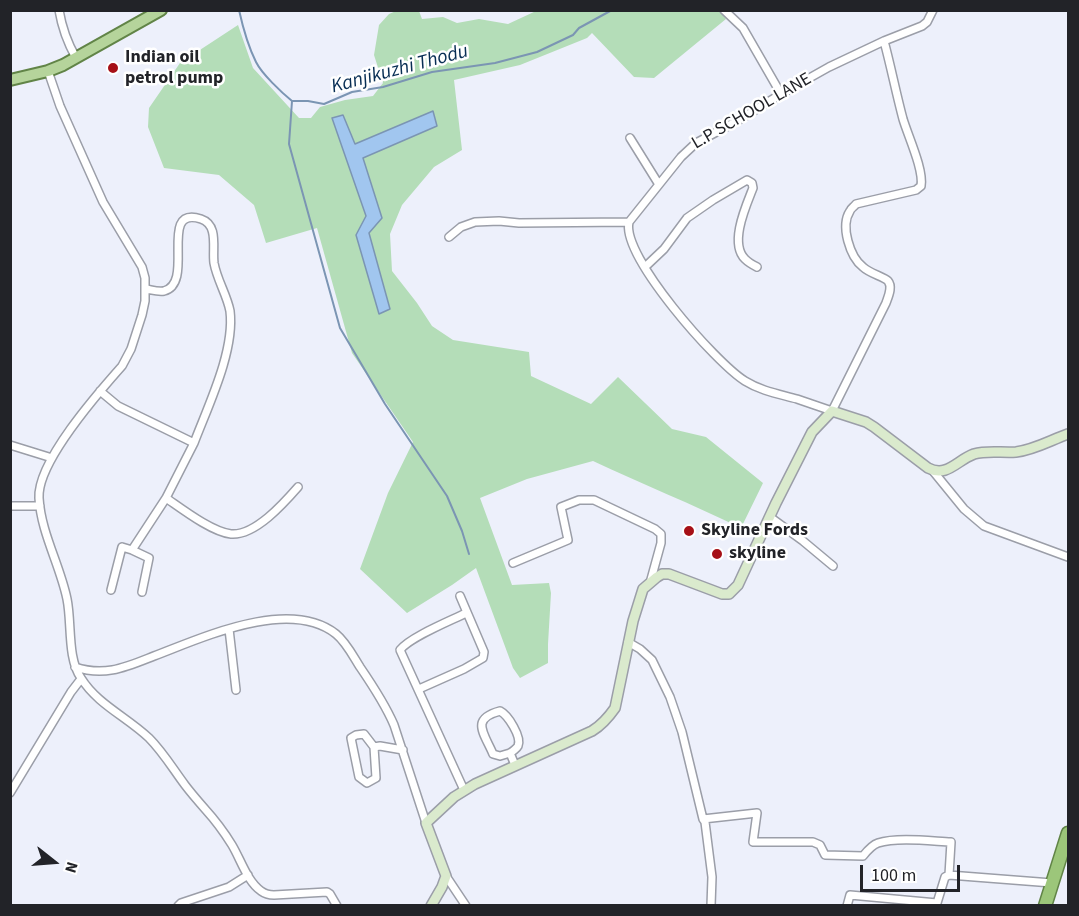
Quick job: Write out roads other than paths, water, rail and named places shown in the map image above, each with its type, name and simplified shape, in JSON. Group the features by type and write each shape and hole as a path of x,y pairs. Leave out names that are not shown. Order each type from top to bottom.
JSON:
{"highway":[{"path":"1045,906 1068,834"}],"main road":[{"path":"10,80 63,65 161,10"},
{"path":"431,906 446,876 426,823 444,805 465,790 592,731 609,717 615,708 628,642 643,589 663,574 669,574 722,594 729,594 738,585 812,432 832,411 874,426 918,461 933,471 940,472 974,454 1024,450 1068,434"}],"street":[{"path":"59,10 67,41 76,58"},
{"path":"724,10 743,28 781,94"},
{"name":"L.P SCHOOL LANE","path":"629,222 658,183 696,142 739,120 829,67 922,26 927,22 933,10"},
{"path":"449,237 461,227 474,222 629,222 629,237 645,267 694,333 735,374 763,390 832,411 886,303 890,288 890,283 865,269 850,250 847,227 849,212 856,204 916,190 922,182 918,162 903,119 884,41"},
{"path":"48,71 60,106 103,202 142,267 146,289 142,315 127,358 82,413 52,458 39,490 47,537 67,600 75,667 81,678 99,698 148,737 165,756 193,796 231,843 248,875 261,892 267,894 327,892 337,906"},
{"path":"630,138 658,183"},
{"path":"645,267 664,249 687,218 747,180 752,183 753,188 738,231 738,247 743,258 757,267"},
{"path":"132,550 166,498 194,443 222,374 230,333 230,311 214,263 213,231 210,224 202,219 189,217 183,220 178,226 179,257 177,274 172,286 167,290 146,289"},
{"path":"100,391 118,406 194,443"},
{"path":"10,445 52,458"},
{"path":"933,471 964,509 984,526 1068,557"},
{"path":"166,498 219,531 232,534 243,533 262,523 283,505 298,487"},
{"path":"513,563 568,540 561,507 579,500 594,500 661,534 661,543 650,583"},
{"path":"10,506 40,506"},
{"path":"770,517 833,566"},
{"path":"111,590 122,547 148,558 142,592"},
{"path":"419,689 483,658 484,652 460,596"},
{"path":"465,790 400,651 402,647 419,637 466,613"},
{"path":"75,667 94,672 118,669 229,629 274,620 296,619 318,624 339,636 388,711 426,823"},
{"path":"229,629 236,690"},
{"path":"628,642 646,653 652,660 682,732 705,822 712,878 711,906"},
{"path":"10,793 81,678"},
{"path":"500,711 510,719 519,740 518,747 510,753 500,756 493,754 481,727 483,719 488,714 500,711"},
{"path":"364,734 374,747 376,778 367,783 358,777 351,738 364,734"},
{"path":"374,747 403,750"},
{"path":"510,753 516,765"},
{"path":"703,819 757,813 753,842 813,842 820,845 825,855 863,856 877,843 890,840 951,842 949,874 945,877 937,903 850,895 846,906"},
{"path":"949,874 1052,883"},
{"path":"178,906 229,887 248,875"},
{"path":"446,876 466,906"}],"water":[{"path":"433,111 437,126 363,158 382,218 369,233 390,309 379,314 356,235 366,216 332,118 343,115 355,144"}],"waterway":[{"name":"Kanjikuzhi Thodu","path":"239,10 253,56 267,77 292,101 324,104 352,92 383,87 432,72 495,63 537,52 573,35 579,28 612,10"},
{"path":"292,101 289,144 340,328 385,404 447,496 469,554"}],"place":[{"name":"Indian oil petrol pump","path":"113,68"},
{"name":"Skyline Fords","path":"689,531"},
{"name":"skyline","path":"717,554"}]}
